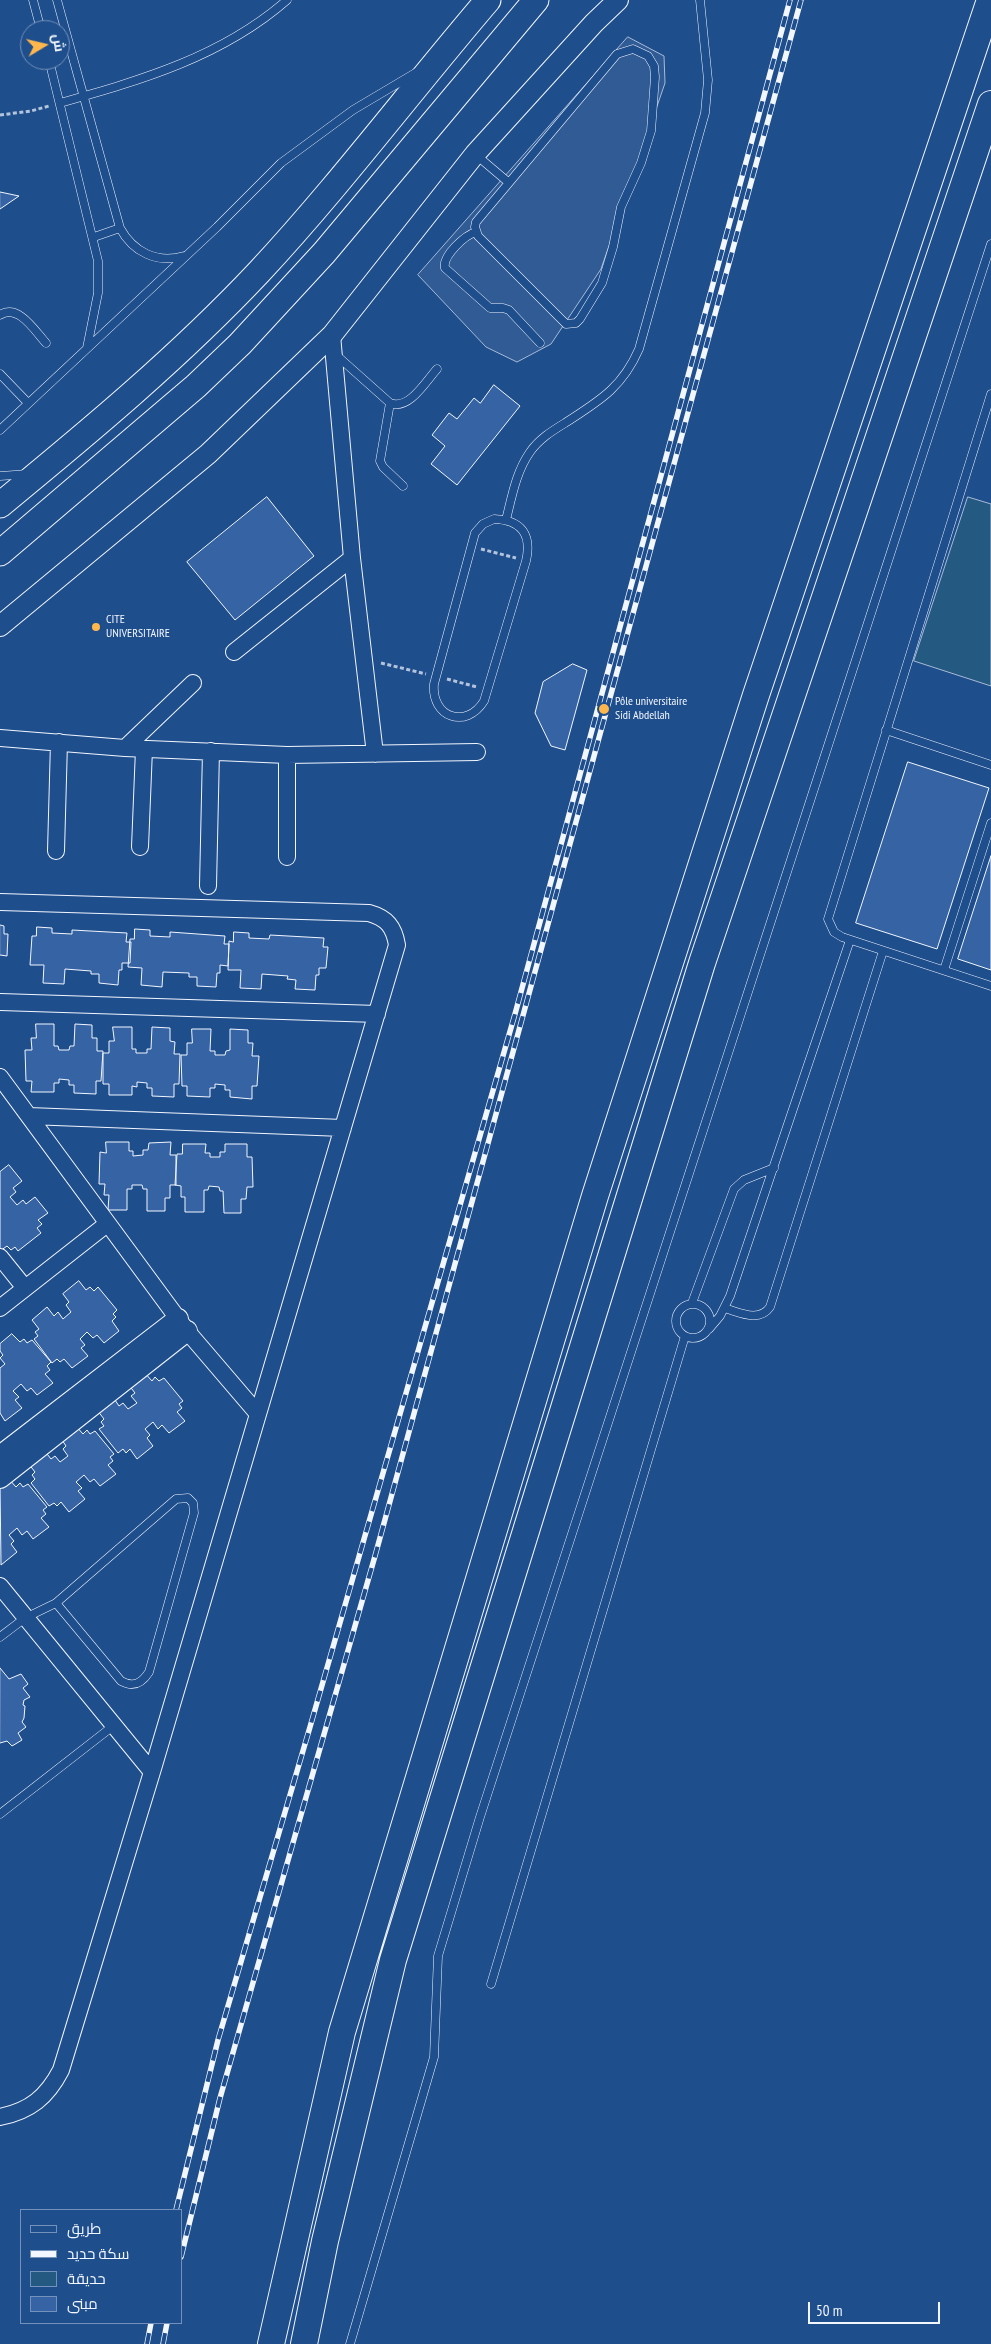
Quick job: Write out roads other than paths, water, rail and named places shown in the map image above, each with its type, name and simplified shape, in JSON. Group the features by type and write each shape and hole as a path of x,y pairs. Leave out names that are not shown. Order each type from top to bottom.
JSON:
{"highway":[{"path":"272,2344 342,2032 595,1196 756,695 990,0"},
{"path":"304,2344 325,2241 393,1960 702,963 991,104"},
{"path":"949,230 991,150"}],"main road":[{"path":"0,505 131,396 218,314 299,227 488,0"},
{"path":"0,553 190,391 247,336 324,253 536,0"}],"street":[{"path":"0,626 208,454 333,343 475,154 588,29 618,0"},
{"path":"333,343 352,558 375,754"},
{"path":"234,652 352,558"},
{"path":"126,748 193,683"},
{"path":"0,738 126,748 287,755 477,752"},
{"path":"56,851 59,742"},
{"path":"140,847 144,749"},
{"path":"208,886 211,752"},
{"path":"287,755 287,857"},
{"path":"0,902 369,913 380,917 389,924 395,934 397,946 152,1772 61,2070 53,2085 42,2098 29,2108 0,2117"},
{"path":"0,1002 377,1014"},
{"path":"0,1077 182,1325 258,1414"},
{"path":"29,1116 343,1128"},
{"path":"0,1308 107,1224"},
{"path":"0,1257 25,1288"},
{"path":"0,1456 182,1325"},
{"path":"0,1478 182,1325"},
{"path":"0,1586 152,1772"}],"lane":[{"path":"33,0 38,20"},
{"path":"57,0 82,97 120,228 131,244 149,256 173,259 186,256"},
{"path":"60,103 176,68 233,38 287,0"},
{"path":"506,520 515,482 530,451 541,439 604,398 633,363 705,113 708,80 700,0"},
{"path":"633,49 648,56 654,66 655,77 653,118 647,147 621,207 613,247 602,283 580,319 572,324 562,321 476,232 478,217 617,54 633,49"},
{"path":"0,430 298,148 353,110 408,77 433,65"},
{"path":"51,70 94,237 98,261 98,293 87,348"},
{"path":"475,154 508,182"},
{"path":"94,237 120,228"},
{"path":"476,232 464,236 445,260 445,268 490,308 509,310 540,343"},
{"path":"350,2344 434,2057 438,1956 477,1826 991,244"},
{"path":"0,315 11,311 18,314 46,343"},
{"path":"333,343 390,403 398,406 407,403 437,368"},
{"path":"0,374 3,383 28,403"},
{"path":"991,394 828,914 829,924 834,932 850,940 991,986"},
{"path":"390,403 380,461 383,467 403,486"},
{"path":"0,476 38,474"},
{"path":"494,519 506,520 516,524 524,532 528,541 526,561 484,701 479,709 470,715 461,717 451,716 442,711 436,703 433,694 434,684 475,533 483,524 494,519"},
{"path":"886,730 991,765"},
{"path":"944,970 991,823"},
{"path":"709,1329 708,1311 704,1307 692,1303 681,1308 676,1320 677,1327 685,1336 698,1338 709,1329 724,1308 774,1168 850,940"},
{"path":"724,1308 755,1316 764,1314 770,1307 883,951"},
{"path":"692,1303 734,1189 744,1180 774,1168"},
{"path":"491,1984 685,1336"},
{"path":"0,1637 25,1618 56,1603 176,1499 188,1498 193,1504 194,1513 149,1672 144,1680 136,1685 122,1682 56,1603"},
{"path":"0,1814 113,1726"}],"railway":[{"path":"176,2209 218,2040 515,1014 790,0"},
{"path":"182,2253 220,2098 375,1556 801,0"},
{"path":"147,2344 151,2324"},
{"path":"163,2344 167,2324"}],"place":[{"name":"CITE UNIVERSITAIRE","path":"96,627"},
{"name":"Pôle universitaire Sidi Abdellah","path":"604,709"}]}
